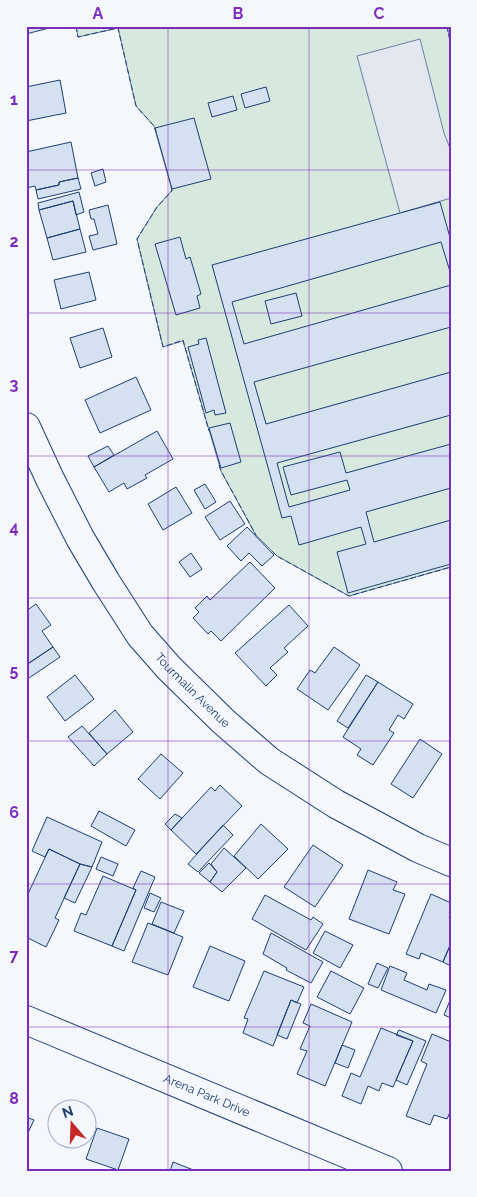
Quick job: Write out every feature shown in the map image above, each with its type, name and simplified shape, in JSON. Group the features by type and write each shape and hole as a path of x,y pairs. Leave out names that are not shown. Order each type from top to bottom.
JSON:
{"street":[{"name":"Tourmalin Avenue","path":"26,427 80,538 140,634 169,668 269,761 336,804 418,848 451,862"},
{"name":"Arena Park Drive","path":"26,1020 388,1171"}],"shaded area":[{"path":"76,26 447,26 451,46 451,567 349,596 277,556 255,534 221,471 183,341 163,347 137,239 157,207 172,190 154,126 136,106 118,28 78,37"},
{"path":"420,39 444,133 451,151 451,198 400,213 357,56"}],"building":[{"path":"26,26 53,26 53,27 26,34"},
{"path":"60,80 66,113 26,121 26,87"},
{"path":"266,87 270,101 245,108 241,94"},
{"path":"233,96 237,110 212,117 208,103"},
{"path":"194,118 211,179 172,189 155,128"},
{"path":"71,142 78,178 59,182 59,185 36,190 35,186 26,188 26,152"},
{"path":"103,169 106,182 95,186 91,173"},
{"path":"78,178 81,189 38,199 36,190 59,185 59,182"},
{"path":"79,192 84,212 76,215 73,201 39,210 38,203"},
{"path":"73,201 80,229 47,238 39,210"},
{"path":"440,202 451,241 451,275 441,242 232,302 244,344 451,285 451,327 254,382 266,424 451,372 451,415 277,463 289,507 350,490 347,480 291,495 283,467 340,452 346,473 451,444 451,488 366,512 374,542 451,520 451,564 348,593 337,552 366,544 361,527 299,545 291,516 282,518 212,265"},
{"path":"108,205 117,244 93,250 89,236 98,234 94,219 91,219 89,210"},
{"path":"80,229 86,252 53,260 47,238"},
{"path":"180,237 186,259 190,257 201,294 197,296 200,308 176,315 155,244"},
{"path":"89,272 96,300 61,309 54,280"},
{"path":"296,293 302,316 271,324 265,301"},
{"path":"103,328 112,357 80,368 70,338"},
{"path":"206,338 226,413 215,415 214,410 206,413 188,347 199,344 198,340"},
{"path":"136,377 151,410 100,433 85,400"},
{"path":"230,423 241,462 221,468 209,428"},
{"path":"157,431 173,459 145,475 147,478 127,489 124,483 109,492 94,467"},
{"path":"108,446 114,455 94,467 88,456"},
{"path":"205,484 216,502 205,509 194,490"},
{"path":"176,487 192,513 163,530 148,504"},
{"path":"230,501 245,524 220,540 205,517"},
{"path":"247,527 274,555 262,566 249,553 241,561 227,546"},
{"path":"191,553 202,569 190,577 179,562"},
{"path":"250,562 275,588 221,641 211,631 208,634 193,618 199,612 195,608 207,596 210,600"},
{"path":"36,604 51,625 42,631 53,647 26,665 26,611"},
{"path":"289,605 308,626 284,648 288,652 270,668 277,675 266,686 235,653"},
{"path":"53,647 60,657 26,680 26,665"},
{"path":"334,647 360,665 328,710 297,689 310,670 315,673"},
{"path":"75,675 94,699 65,721 47,697"},
{"path":"366,675 378,682 348,728 337,721"},
{"path":"378,682 413,704 404,719 398,715 389,730 394,733 373,765 357,755 361,749 343,737"},
{"path":"115,710 133,732 107,754 89,733"},
{"path":"82,726 107,754 94,766 68,737"},
{"path":"420,739 442,754 413,798 391,784"},
{"path":"161,754 183,773 160,799 138,779"},
{"path":"220,785 242,806 196,854 171,830 211,787 215,791"},
{"path":"99,811 135,830 126,846 91,826"},
{"path":"175,814 182,818 171,830 165,824"},
{"path":"47,817 102,842 92,867 80,864 49,849 45,857 32,851"},
{"path":"261,824 288,849 258,879 234,856"},
{"path":"223,825 233,835 198,872 188,864"},
{"path":"313,845 343,865 315,907 284,887"},
{"path":"224,848 246,868 222,892 210,882 217,872 211,864"},
{"path":"49,849 80,864 55,918 59,920 46,947 26,937 26,898"},
{"path":"101,857 118,864 113,876 96,869"},
{"path":"209,863 217,872 210,882 199,873"},
{"path":"80,864 92,867 75,903 64,898"},
{"path":"368,870 397,882 393,890 405,894 389,934 349,919"},
{"path":"141,871 155,877 124,951 112,946 136,890 133,888"},
{"path":"103,876 136,890 112,946 74,931 81,913 86,915"},
{"path":"150,893 161,898 154,912 144,908"},
{"path":"431,894 451,903 449,918 451,919 451,943 443,962 421,953 419,959 406,954"},
{"path":"265,895 311,920 313,917 323,924 306,950 252,919"},
{"path":"161,902 184,911 174,933 152,924"},
{"path":"148,923 183,937 168,975 132,962"},
{"path":"325,931 353,945 340,968 313,953"},
{"path":"271,933 323,962 311,983 286,970 287,968 263,954"},
{"path":"451,943 451,966 443,962"},
{"path":"210,946 245,961 229,1001 193,987"},
{"path":"377,963 388,968 378,988 368,984"},
{"path":"390,966 407,973 404,980 427,990 429,984 446,990 436,1013 381,990"},
{"path":"264,971 304,987 297,1003 291,1000 273,1046 243,1033 248,1019 244,1018"},
{"path":"331,971 364,988 350,1014 317,997"},
{"path":"451,998 451,1018 444,1015"},
{"path":"291,1000 301,1004 287,1039 277,1035"},
{"path":"311,1004 352,1022 325,1086 297,1074 307,1051 300,1049 310,1026 303,1023"},
{"path":"381,1028 413,1041 393,1087 382,1083 379,1091 368,1086 361,1104 342,1096 351,1073 360,1077"},
{"path":"399,1030 426,1041 407,1085 396,1080 413,1041 396,1035"},
{"path":"432,1034 451,1042 451,1110 447,1119 434,1115 430,1125 406,1116 427,1064 421,1061"},
{"path":"342,1045 355,1050 348,1068 335,1063"},
{"path":"26,1117 34,1120 26,1137"},
{"path":"98,1128 129,1139 118,1170 86,1159 89,1150 98,1150"},
{"path":"173,1162 196,1171 170,1171"}],"fence":[{"path":"76,26 78,37 118,28 136,106 154,126 156,132"},
{"path":"447,26 451,46"},
{"path":"171,187 172,191 157,207 137,239 163,347 183,340 209,431"},
{"path":"219,465 256,535"},
{"path":"272,551 277,556 349,596 451,567"}]}
